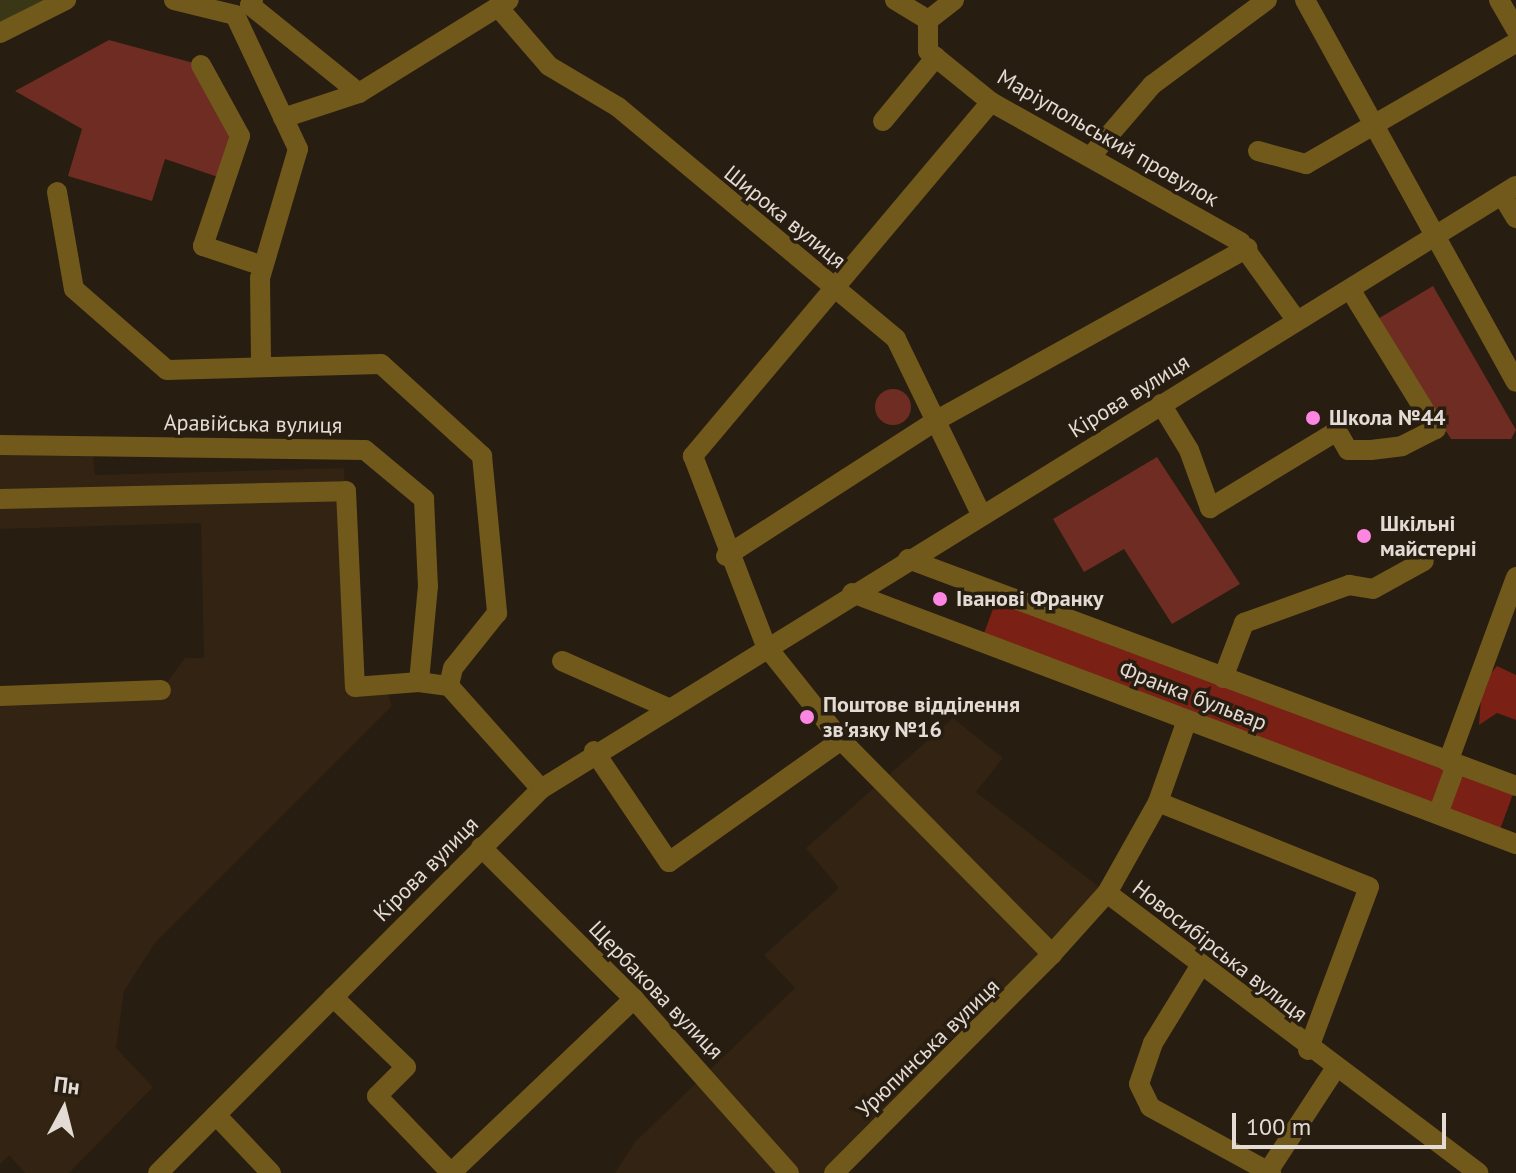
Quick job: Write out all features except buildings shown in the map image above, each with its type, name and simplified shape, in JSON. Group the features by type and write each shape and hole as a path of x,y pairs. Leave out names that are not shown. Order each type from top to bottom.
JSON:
{"street":[{"path":"0,33 66,0"},
{"path":"174,0 235,15 298,149 263,266 261,366"},
{"path":"253,0 250,5 359,93"},
{"path":"895,0 928,20"},
{"path":"928,20 954,0"},
{"path":"1091,156 1152,85 1267,0"},
{"path":"1305,0 1380,127 1516,382"},
{"path":"1499,0 1516,29"},
{"name":"Широка вулиця","path":"283,118 359,93 504,4 549,66 618,107 896,339 981,514"},
{"path":"883,121 936,57 928,51 928,20"},
{"path":"1258,151 1306,164 1380,127 1516,43"},
{"name":"Маріупольський провулок","path":"936,57 991,102 1091,156 1247,248 1297,321"},
{"path":"201,65 240,136 203,246 263,266"},
{"path":"991,102 837,289 693,456 726,556 766,646 841,740 1052,954"},
{"path":"1509,191 1516,218"},
{"name":"Кірова вулиця","path":"158,1173 541,789 594,751 1509,191"},
{"path":"57,192 74,289 167,370 381,364 482,456 497,613 453,668 449,686"},
{"path":"726,556 937,420 1247,248"},
{"path":"1161,404 1189,450 1210,508 1337,431 1348,450 1371,450 1402,446 1436,429 1350,289"},
{"name":"Аравійська вулиця","path":"0,445 365,450 424,499 428,586 419,682"},
{"path":"0,499 346,491 355,687 419,682 449,686 541,789"},
{"name":"Франка бульвар","path":"908,559 1516,786"},
{"path":"1223,678 1244,623 1349,585 1373,589 1424,561"},
{"path":"1438,814 1452,763 1516,577"},
{"name":"Франка бульвар","path":"852,593 1516,844"},
{"path":"562,661 666,707"},
{"path":"0,696 161,690"},
{"path":"1107,893 1158,802 1187,720"},
{"path":"594,751 669,862 841,740"},
{"path":"1158,802 1369,887 1308,1050"},
{"name":"Щербакова вулиця","path":"481,847 634,999 789,1173"},
{"name":"Новосибірська вулиця","path":"1052,954 1107,893 1199,968 1478,1173"},
{"name":"Урюпинська вулиця","path":"834,1173 1052,954"},
{"path":"1199,968 1153,1043 1139,1084 1150,1107 1269,1172 1335,1069"},
{"path":"333,997 406,1067 377,1096 451,1173 634,999"},
{"path":"216,1115 271,1173"}],"shaded area":[{"path":"0,0 56,0 0,26"},
{"path":"109,40 201,65 240,136 218,177 165,159 152,201 68,176 82,129 15,91"},
{"path":"1433,286 1516,430 1511,439 1451,439 1376,320"},
{"path":"893,389 906,394 911,407 906,420 893,425 880,420 875,407 880,394"},
{"path":"93,453 95,475 344,468 355,687 386,688 392,706 155,943 124,991 116,1048 153,1087 69,1173 25,1173 9,1155 0,1165 0,696 161,690 185,658 204,658 201,523 0,529 0,454"},
{"path":"1157,457 1240,584 1172,624 1124,549 1084,572 1053,519"},
{"path":"998,595 1516,784 1500,831 981,642"},
{"path":"1497,666 1516,675 1516,720 1497,713 1479,725 1482,684"},
{"path":"953,718 1003,758 976,792 1107,893 834,1173 615,1173 635,1142 795,988 764,955 839,888 806,848"}],"place":[{"name":"Школа №44","path":"1313,418"},
{"name":"Шкільні майстерні","path":"1364,536"},
{"name":"Іванові Франку","path":"940,599"},
{"name":"Поштове відділення зв'язку №16","path":"807,717"}]}
